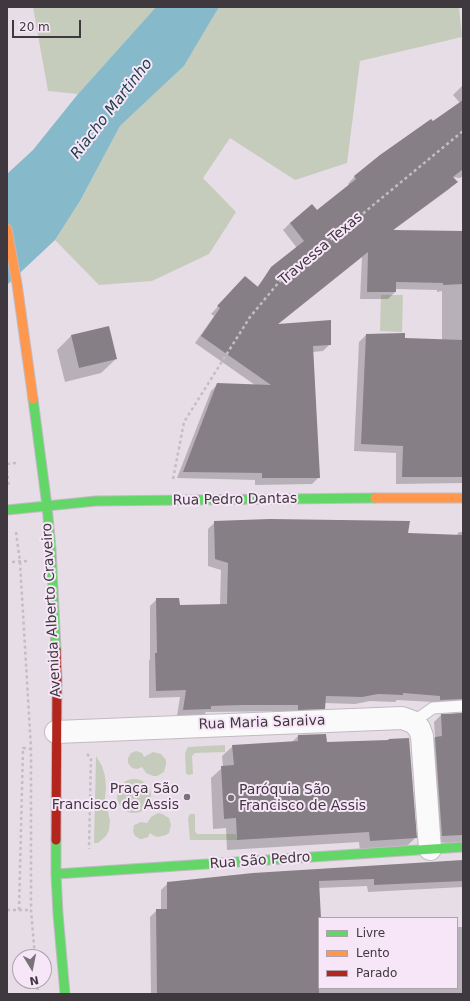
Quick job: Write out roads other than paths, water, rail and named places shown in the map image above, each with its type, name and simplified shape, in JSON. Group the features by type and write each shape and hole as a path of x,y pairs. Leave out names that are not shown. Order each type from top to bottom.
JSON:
{"main road":[{"name":"Avenida Alberto Craveiro","path":"7,229 17,284 47,506 57,680 56,874 65,994"},
{"name":"Rua Pedro Dantas","path":"10,509 96,501 463,498"},
{"name":"Rua São Pedro","path":"56,874 463,847"}],"street":[{"name":"Rua Maria Saraiva","path":"56,732 402,718 413,722"},
{"path":"413,722 419,728 422,736 430,849"}],"lane":[{"path":"413,722 434,708 463,706"}],"water":[{"name":"Riacho Martinho","path":"156,7 219,7 184,66 120,126 80,201 55,240 7,285 7,174 33,150 78,94"}],"place":[{"name":"Praça São Francisco de Assis","path":"187,797"},
{"name":"Paróquia São Francisco de Assis","path":"231,798"}]}
